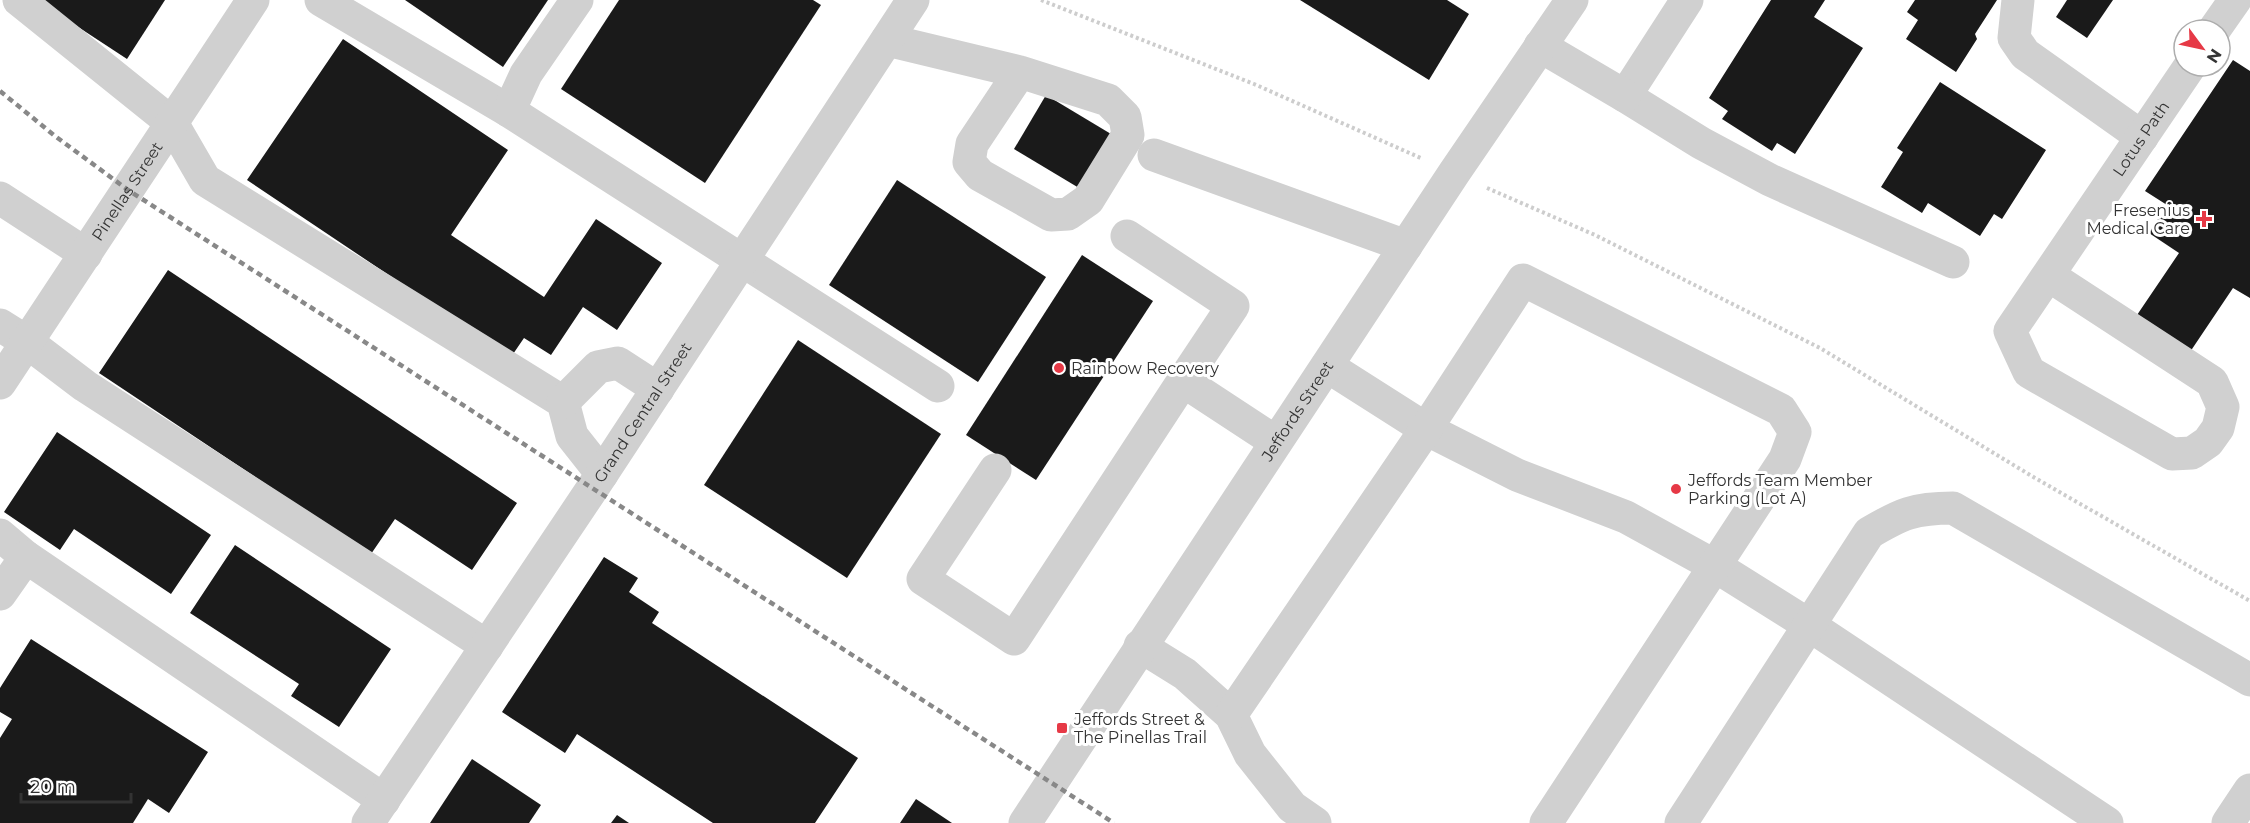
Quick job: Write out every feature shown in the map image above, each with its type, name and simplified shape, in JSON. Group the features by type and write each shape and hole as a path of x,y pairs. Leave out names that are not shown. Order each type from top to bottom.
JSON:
{"street":[{"path":"19,0 172,123 206,180 563,402 572,436 602,474"},
{"name":"Pinellas Street","path":"0,383 253,0"},
{"path":"321,0 509,111 938,386"},
{"path":"509,111 526,74 577,0"},
{"name":"Jeffords Street","path":"1025,823 1454,173 1572,0"},
{"path":"1625,96 1687,0"},
{"path":"2018,0 2014,38 2025,54 2142,137"},
{"path":"2222,18 2235,0"},
{"name":"Grand Central Street","path":"376,811 602,474 887,40 905,2"},
{"path":"887,40 1020,72 1108,100 1125,117 1128,135 1089,200 1068,214 1051,215 980,175 969,162 972,144 1020,72"},
{"path":"1540,46 1701,143 1770,180 1953,262"},
{"name":"Lotus Path","path":"2048,275 2212,382 2223,406 2218,428 2208,442 2192,453 2172,454 2029,372 2010,331 2048,275 2142,137 2182,78"},
{"path":"1154,155 1406,246"},
{"path":"0,198 86,254"},
{"path":"995,470 923,579 1014,639 1233,306 1127,236"},
{"path":"1231,715 1426,429 1523,280 1781,410 1795,432 1785,459 1546,823"},
{"path":"0,325 95,392 487,646"},
{"path":"563,402 598,367 618,363 658,389"},
{"path":"1327,366 1426,429 1517,475 1626,517 1715,566 1809,625 2107,823"},
{"path":"1183,381 1276,442"},
{"path":"1681,823 1869,533 1900,514 1927,508 1953,508 2250,680"},
{"path":"0,535 26,557 376,811"},
{"path":"0,594 26,557"},
{"path":"1140,646 1185,674 1231,715 1250,754 1292,807 1315,823"},
{"path":"2228,823 2250,790"}],"path":[{"path":"1041,0 1254,84 1595,235 1820,348 2035,478 2250,601"}],"building":[{"path":"37,0 165,0 127,59"},
{"path":"405,0 548,0 503,67"},
{"path":"619,0 813,0 821,5 705,183 561,89"},
{"path":"1300,0 1447,0 1469,14 1429,80"},
{"path":"1771,0 1825,0 1814,17 1863,48 1795,154 1777,143 1772,151 1722,119 1728,111 1709,98"},
{"path":"1915,0 1997,0 1975,34 1977,39 1956,72 1906,39 1918,20 1907,12"},
{"path":"2067,0 2113,0 2087,38 2056,17"},
{"path":"343,39 508,150 451,235 544,297 596,219 662,263 617,330 583,307 551,355 524,338 511,357 247,180"},
{"name":"Fresenius Medical Care","path":"2232,61 2250,71 2250,298 2233,288 2190,352 2137,315 2179,253 2149,233 2167,205 2145,191 2221,78 2232,78"},
{"path":"1940,82 2046,150 2002,219 1994,214 1980,236 1928,203 1922,213 1881,187 1903,152 1897,148"},
{"path":"1046,95 1111,134 1079,188 1014,149"},
{"path":"897,180 1046,277 978,382 829,285"},
{"name":"Rainbow Recovery","path":"1082,255 1153,301 1036,480 966,435"},
{"path":"168,270 517,503 472,570 395,519 371,554 99,373"},
{"path":"798,340 941,434 847,578 704,485"},
{"path":"57,432 211,535 171,594 74,529 60,550 4,512"},
{"path":"235,545 391,649 339,727 291,696 299,684 190,613"},
{"path":"604,557 638,578 629,592 659,612 652,623 858,758 815,823 713,823 577,734 565,753 502,712"},
{"path":"31,639 208,752 169,813 148,799 133,823 0,823 0,738 12,719 0,712 0,688"},
{"path":"472,759 541,805 529,823 430,823"},
{"path":"916,799 952,823 900,823"},
{"path":"617,815 629,823 611,823"}],"railway":[{"path":"0,91 55,136 128,190 1114,823"}],"place":[{"name":"Fresenius Medical Care","path":"2204,219"},
{"name":"Rainbow Recovery","path":"1059,368"},
{"name":"Jeffords Team Member Parking (Lot A)","path":"1676,489"},
{"name":"Jeffords Street & The Pinellas Trail","path":"1062,728"}]}
